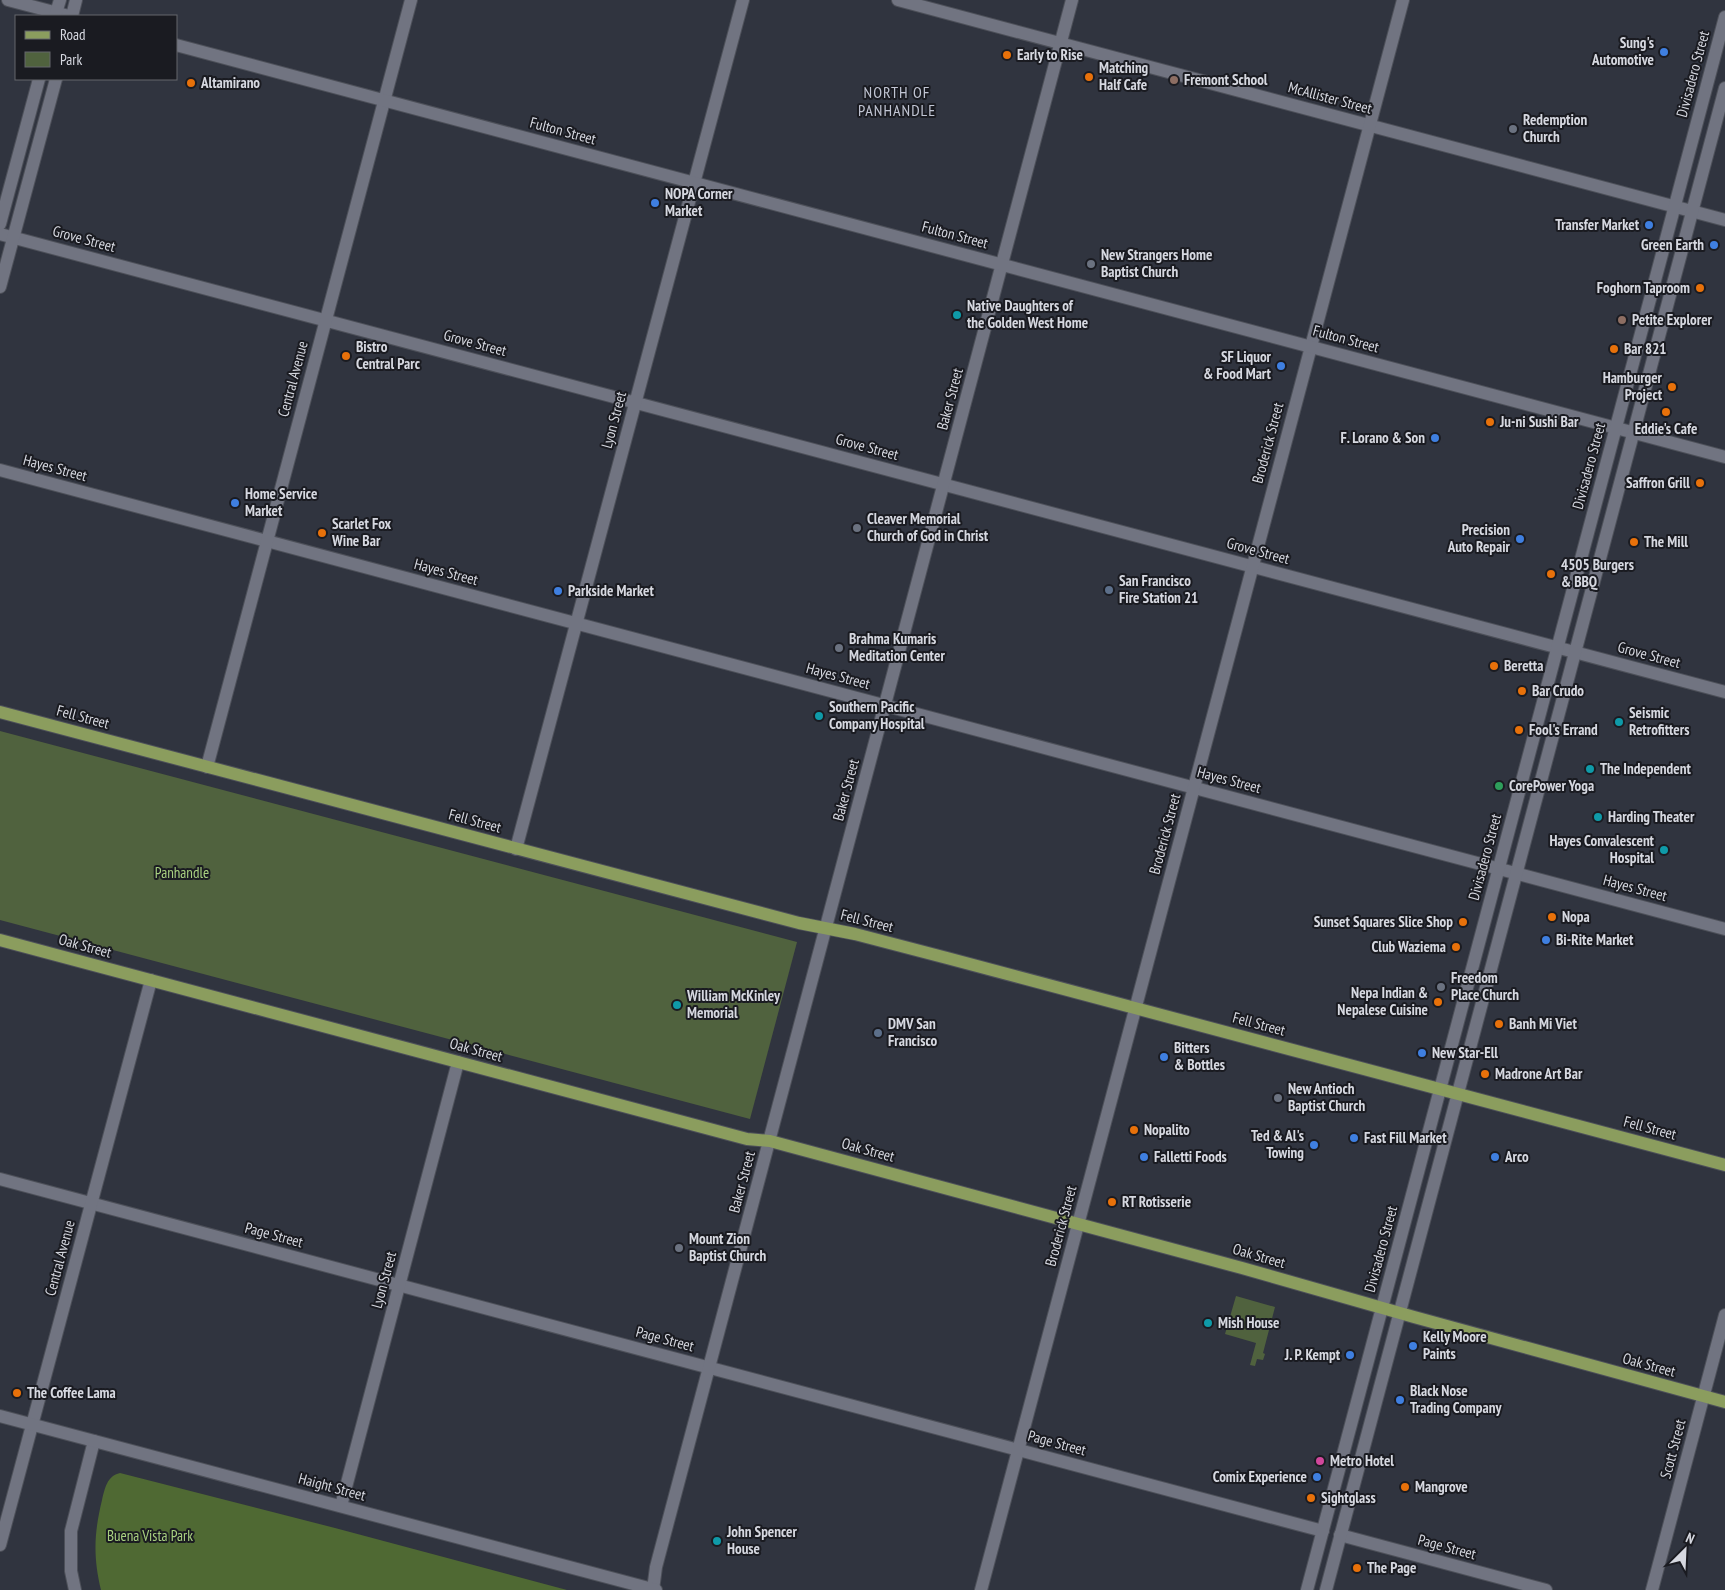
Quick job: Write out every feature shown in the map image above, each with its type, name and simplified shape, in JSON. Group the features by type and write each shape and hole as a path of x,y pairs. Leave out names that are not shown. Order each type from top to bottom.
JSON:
{"main road":[{"name":"Fell Street","path":"0,712 800,924 826,928 947,958 1725,1165"},
{"name":"Oak Street","path":"0,940 747,1139 770,1141 1725,1402"}],"street":[{"path":"8,0 63,15"},
{"path":"60,0 63,15"},
{"path":"63,15 76,0"},
{"name":"Central Avenue","path":"207,767 411,0"},
{"name":"Lyon Street","path":"516,849 743,0"},
{"name":"McAllister Street","path":"898,0 1725,220"},
{"name":"Baker Street","path":"654,1590 656,1571 1072,0"},
{"name":"Broderick Street","path":"981,1590 1403,0"},
{"name":"Divisadero Street","path":"1307,1590 1725,17"},
{"name":"Fulton Street","path":"178,46 1725,456"},
{"path":"0,224 39,80"},
{"path":"0,287 56,80"},
{"path":"1326,1590 1725,88"},
{"name":"Grove Street","path":"0,234 1725,692"},
{"name":"Hayes Street","path":"0,470 1725,929"},
{"name":"Central Avenue","path":"0,1545 151,980"},
{"name":"Lyon Street","path":"341,1506 458,1062"},
{"name":"Page Street","path":"0,1179 1323,1531"},
{"name":"Scott Street","path":"1652,1590 1725,1315"},
{"name":"Haight Street","path":"0,1416 654,1590"},
{"path":"75,1590 71,1571 71,1531 94,1441"},
{"name":"Page Street","path":"1340,1536 1546,1590"}],"green space":[{"name":"Panhandle","path":"0,731 797,942 750,1119 0,920"},
{"path":"1236,1296 1275,1307 1263,1353 1265,1354 1263,1360 1257,1359 1255,1366 1250,1365 1256,1343 1225,1334"},
{"name":"Buena Vista Park","path":"120,1473 567,1590 101,1590 96,1556 97,1523 107,1483 112,1477"}],"place":[{"name":"Sung's Automotive","path":"1664,52"},
{"name":"Early to Rise","path":"1007,55"},
{"name":"Matching Half Cafe","path":"1089,77"},
{"name":"Fremont School","path":"1174,80"},
{"name":"Altamirano","path":"191,83"},
{"name":"Redemption Church","path":"1513,129"},
{"name":"NOPA Corner Market","path":"655,203"},
{"name":"Transfer Market","path":"1649,225"},
{"name":"Green Earth","path":"1714,245"},
{"name":"New Strangers Home Baptist Church","path":"1091,264"},
{"name":"Foghorn Taproom","path":"1700,288"},
{"name":"Native Daughters of the Golden West Home","path":"957,315"},
{"name":"Petite Explorer","path":"1622,320"},
{"name":"Bar 821","path":"1614,349"},
{"name":"Bistro Central Parc","path":"346,356"},
{"name":"SF Liquor & Food Mart","path":"1281,366"},
{"name":"Hamburger Project","path":"1672,387"},
{"name":"Eddie's Cafe","path":"1666,412"},
{"name":"Ju-ni Sushi Bar","path":"1490,422"},
{"name":"F. Lorano & Son","path":"1435,438"},
{"name":"Saffron Grill","path":"1700,483"},
{"name":"Home Service Market","path":"235,503"},
{"name":"Cleaver Memorial Church of God in Christ","path":"857,528"},
{"name":"Scarlet Fox Wine Bar","path":"322,533"},
{"name":"Precision Auto Repair","path":"1520,539"},
{"name":"The Mill","path":"1634,542"},
{"name":"4505 Burgers & BBQ","path":"1551,574"},
{"name":"San Francisco Fire Station 21","path":"1109,590"},
{"name":"Parkside Market","path":"558,591"},
{"name":"Brahma Kumaris Meditation Center","path":"839,648"},
{"name":"Beretta","path":"1494,666"},
{"name":"Bar Crudo","path":"1522,691"},
{"name":"Southern Pacific Company Hospital","path":"819,716"},
{"name":"Seismic Retrofitters","path":"1619,722"},
{"name":"Fool's Errand","path":"1519,730"},
{"name":"The Independent","path":"1590,769"},
{"name":"CorePower Yoga","path":"1499,786"},
{"name":"Harding Theater","path":"1598,817"},
{"name":"Hayes Convalescent Hospital","path":"1664,850"},
{"name":"Nopa","path":"1552,917"},
{"name":"Sunset Squares Slice Shop","path":"1463,922"},
{"name":"Bi-Rite Market","path":"1546,940"},
{"name":"Club Waziema","path":"1456,947"},
{"name":"Freedom Place Church","path":"1441,987"},
{"name":"Nepa Indian & Nepalese Cuisine","path":"1438,1002"},
{"name":"William McKinley Memorial","path":"677,1005"},
{"name":"Banh Mi Viet","path":"1499,1024"},
{"name":"DMV San Francisco","path":"878,1033"},
{"name":"New Star-Ell","path":"1422,1053"},
{"name":"Bitters & Bottles","path":"1164,1057"},
{"name":"Madrone Art Bar","path":"1485,1074"},
{"name":"New Antioch Baptist Church","path":"1278,1098"},
{"name":"Nopalito","path":"1134,1130"},
{"name":"Fast Fill Market","path":"1354,1138"},
{"name":"Ted & Al's Towing","path":"1314,1145"},
{"name":"Falletti Foods","path":"1144,1157"},
{"name":"Arco","path":"1495,1157"},
{"name":"RT Rotisserie","path":"1112,1202"},
{"name":"Mount Zion Baptist Church","path":"679,1248"},
{"name":"Mish House","path":"1208,1323"},
{"name":"Kelly Moore Paints","path":"1413,1346"},
{"name":"J. P. Kempt","path":"1350,1355"},
{"name":"The Coffee Lama","path":"17,1393"},
{"name":"Black Nose Trading Company","path":"1400,1400"},
{"name":"Metro Hotel","path":"1320,1461"},
{"name":"Comix Experience","path":"1317,1477"},
{"name":"Mangrove","path":"1405,1487"},
{"name":"Sightglass","path":"1311,1498"},
{"name":"John Spencer House","path":"717,1541"},
{"name":"The Page","path":"1357,1568"}],"district":[{"name":"NORTH OF PANHANDLE","path":"897,101"}]}
